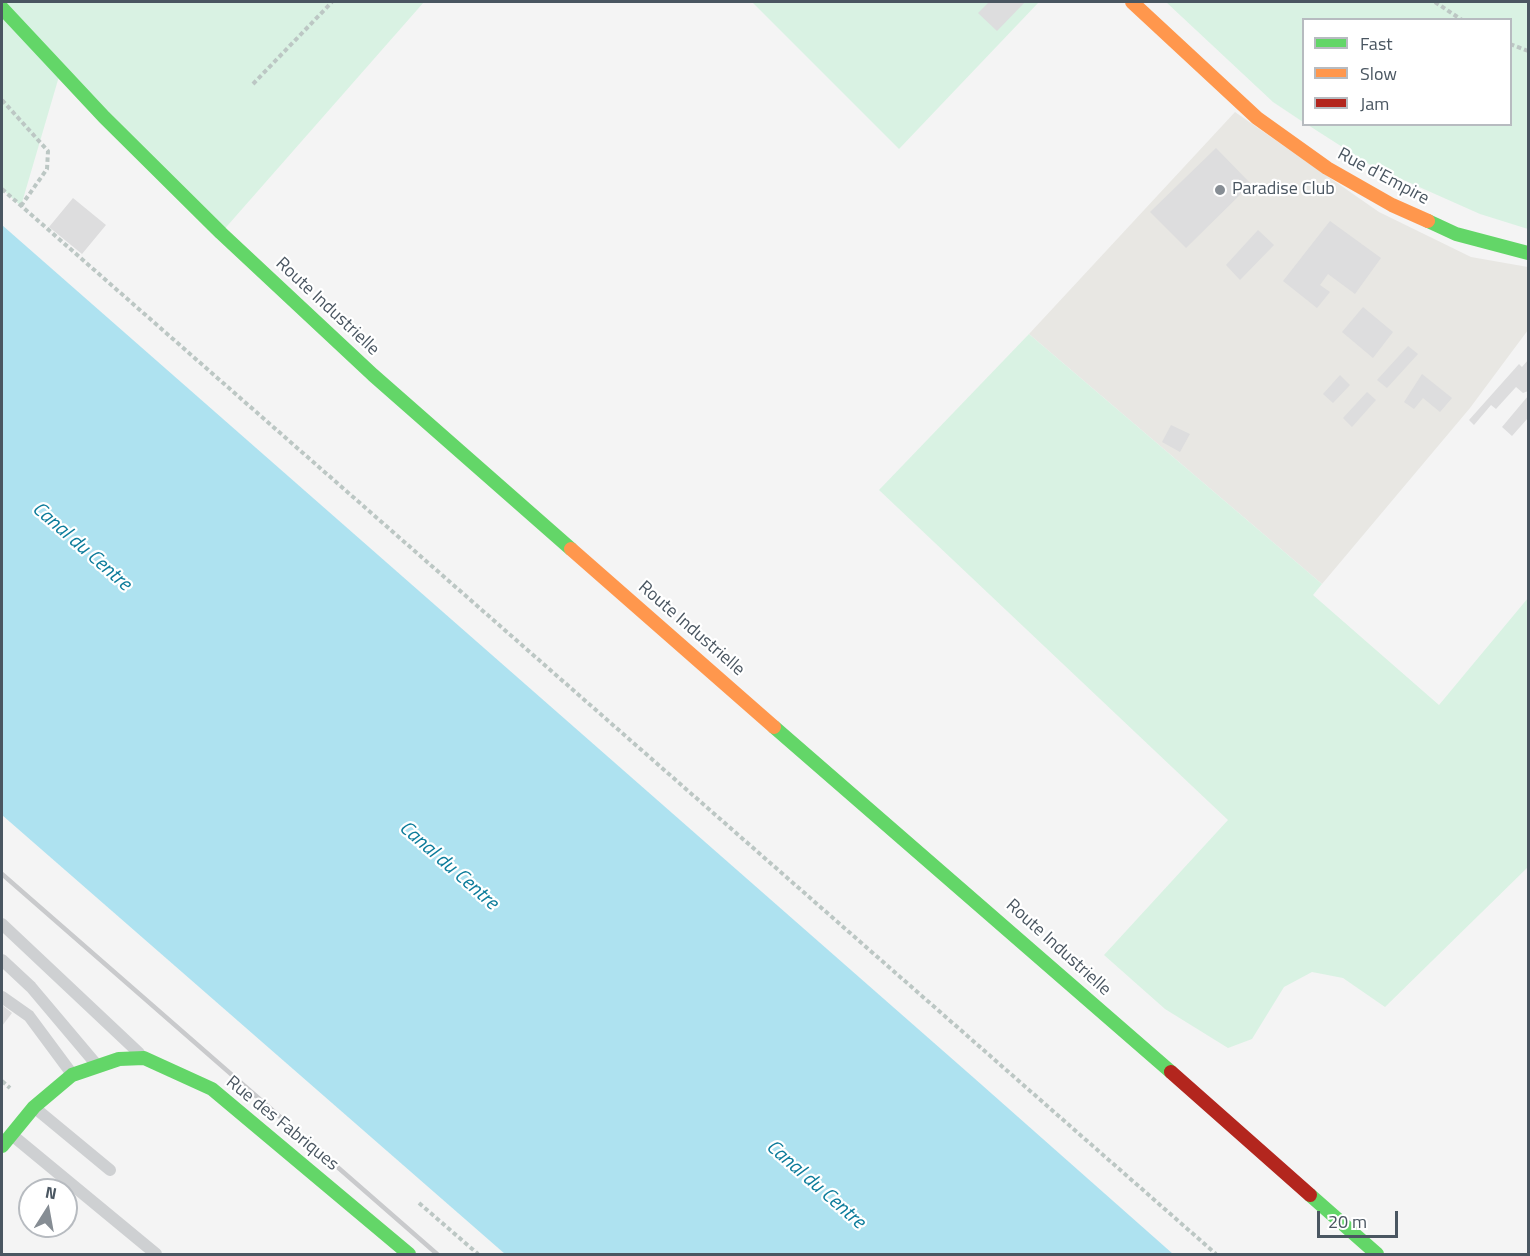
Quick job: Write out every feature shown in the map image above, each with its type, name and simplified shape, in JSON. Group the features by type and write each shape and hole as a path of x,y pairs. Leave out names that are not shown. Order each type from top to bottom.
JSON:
{"main road":[{"name":"Rue d'Empire","path":"1132,2 1257,117 1327,168 1392,205 1456,234 1528,253"},
{"name":"Route Industrielle","path":"2,8 104,117 204,217 373,375 862,804 989,911 1377,1254"},
{"name":"Rue des Fabriques","path":"6,1140 34,1107 72,1075 118,1059 144,1059 212,1089 409,1254"}],"lane":[{"path":"2,924 144,1059"},
{"path":"2,960 31,987 97,1065"},
{"path":"2,997 29,1016 72,1075"},
{"path":"34,1107 110,1170"},
{"path":"6,1140 156,1254"}],"path":[{"path":"253,84 332,2"},
{"path":"1435,2 1459,18"},
{"path":"1512,45 1528,51"},
{"path":"2,100 48,151 47,169 21,206"},
{"path":"2,189 1216,1254"},
{"path":"419,1203 478,1254"}],"shaded area":[{"path":"1235,112 1379,212 1471,257 1528,267 1528,330 1470,408 1322,584 1029,334"}],"green space":[{"path":"2,2 424,2 221,233 60,73 21,206 2,189"},
{"path":"752,2 1039,2 899,149"},
{"path":"1166,2 1528,2 1528,229 1480,214 1372,166 1310,126 1512,126 1512,18 1302,18 1302,121 1273,102"},
{"path":"1029,334 1322,584 1313,595 1439,705 1528,598 1528,867 1385,1007 1343,978 1312,972 1284,987 1252,1039 1228,1048 1165,1009 1104,955 1228,820 879,490"}],"water":[{"name":"Canal du Centre","path":"2,225 1173,1254 505,1254 2,815"}],"building":[{"path":"989,2 1025,2 997,31 978,13"},
{"path":"1216,148 1251,184 1186,248 1150,212"},
{"path":"73,198 106,225 82,254 49,227"},
{"path":"1330,221 1381,258 1355,294 1328,274 1320,285 1330,292 1317,308 1283,281"},
{"path":"1258,230 1274,245 1240,280 1226,265"},
{"path":"1363,307 1393,332 1373,358 1342,332"},
{"path":"1408,346 1418,354 1387,388 1377,380"},
{"path":"1528,360 1528,391 1523,393 1516,387 1496,409 1491,405 1474,425 1469,420 1519,364 1522,367"},
{"path":"1422,374 1452,398 1440,412 1423,398 1414,409 1404,402"},
{"path":"1340,375 1350,385 1333,403 1323,394"},
{"path":"1367,392 1376,400 1352,427 1343,418"},
{"path":"1528,396 1528,418 1512,436 1502,427"},
{"path":"1171,425 1190,434 1180,452 1162,442"},
{"path":"2,1005 12,1013 2,1026"}],"railway":[{"path":"2,874 437,1254"}],"traffic: fast":[{"path":"2,8 104,117 221,233 373,375 571,549"},
{"path":"1428,221 1456,234 1528,253"},
{"path":"774,727 1171,1072"},
{"path":"2,1146 34,1107 72,1075 119,1059 144,1058 212,1089 409,1254"},
{"path":"1310,1195 1377,1254"}],"traffic: slow":[{"path":"1132,2 1257,118 1327,168 1392,205 1428,221"},
{"path":"571,549 774,727"}],"traffic: jam":[{"path":"1171,1072 1310,1195"}],"place":[{"name":"Paradise Club","path":"1220,190"}]}
